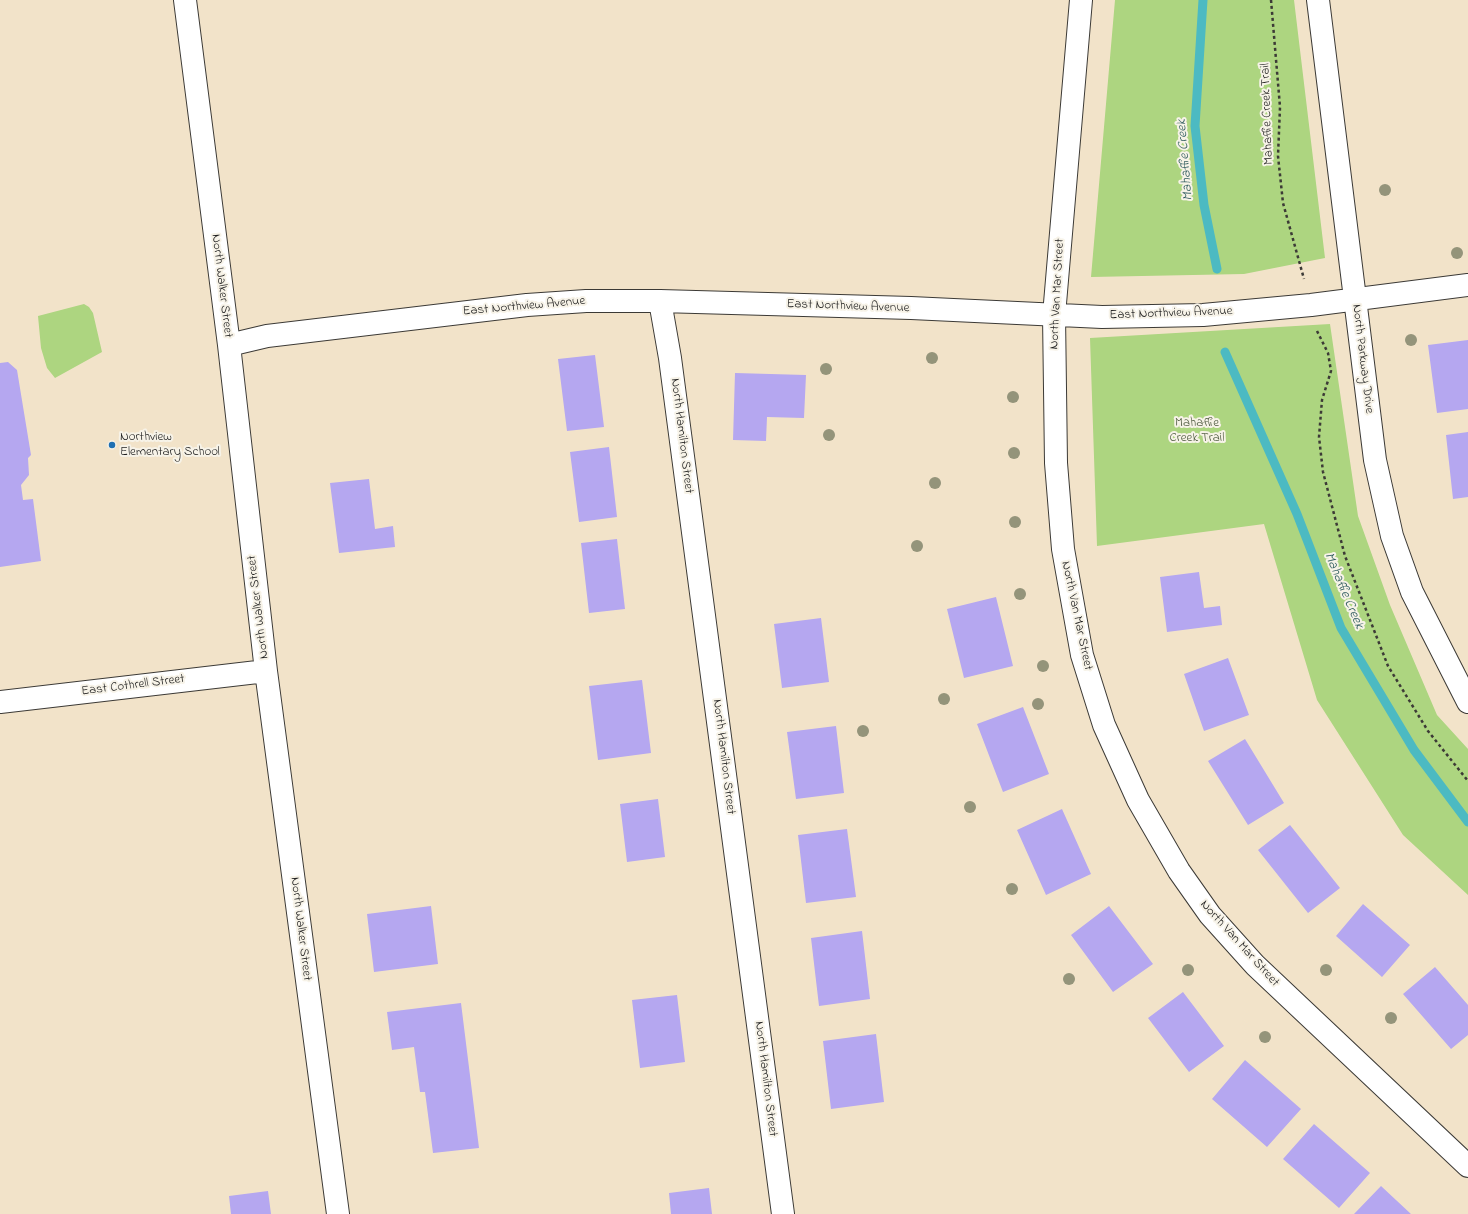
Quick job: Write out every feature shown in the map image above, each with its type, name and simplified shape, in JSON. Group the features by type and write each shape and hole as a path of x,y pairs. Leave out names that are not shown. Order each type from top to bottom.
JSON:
{"street":[{"name":"North Walker Street","path":"185,0 229,345 266,670 338,1214"},
{"name":"North Van Mar Street","path":"1081,0 1054,315 1056,463 1063,549 1082,655 1104,725 1138,800 1179,871 1210,915 1255,965 1468,1166"},
{"name":"North Parkway Drive","path":"1318,0 1375,460 1392,536 1412,592 1468,702"},
{"name":"East Northview Avenue","path":"229,345 267,336 527,304 586,301 660,301 911,308 1102,317 1203,314 1311,305 1468,285"},
{"name":"North Hamilton Street","path":"660,301 670,358 783,1214"},
{"name":"East Cothrell Street","path":"0,702 266,670"}],"path":[{"name":"Mahaffie Creek Trail","path":"1271,0 1280,107 1278,156 1283,203 1311,305 1316,330 1328,353 1331,371 1322,400 1319,437 1323,472 1345,556 1388,666 1428,731 1468,781"}],"green space":[{"path":"1115,0 1294,0 1325,258 1244,274 1091,277"},
{"path":"84,304 89,307 93,313 102,352 55,378 47,368 41,348 38,316"},
{"name":"Mahaffie Creek Trail","path":"1330,324 1358,516 1390,605 1437,715 1468,749 1468,895 1403,835 1317,700 1264,524 1097,546 1090,338"}],"building":[{"path":"1468,340 1468,409 1437,413 1428,345"},
{"path":"595,355 604,427 567,431 558,359"},
{"path":"8,362 17,370 31,455 28,458 29,475 21,485 23,500 33,499 41,561 0,567 0,363"},
{"path":"735,373 806,375 804,418 767,417 766,441 733,440"},
{"path":"1468,432 1468,497 1453,499 1446,435"},
{"path":"609,447 617,517 579,522 570,452"},
{"path":"369,479 375,529 393,526 395,547 339,553 330,483"},
{"path":"617,539 625,609 589,613 581,543"},
{"path":"1199,572 1204,608 1220,606 1222,625 1167,632 1160,577"},
{"path":"996,597 1013,666 964,678 947,609"},
{"path":"821,618 829,682 782,688 774,624"},
{"path":"1228,658 1249,715 1204,731 1184,674"},
{"path":"642,680 651,753 598,760 589,686"},
{"path":"1023,707 1049,774 1003,792 977,724"},
{"path":"836,726 844,793 796,799 787,732"},
{"path":"1245,739 1284,803 1248,825 1208,761"},
{"path":"658,799 665,857 627,862 620,804"},
{"path":"1062,809 1091,874 1046,895 1017,830"},
{"path":"1290,825 1340,888 1308,913 1258,850"},
{"path":"847,829 856,897 806,903 798,835"},
{"path":"1363,904 1410,945 1382,977 1336,936"},
{"path":"431,906 438,964 374,972 367,914"},
{"path":"1109,906 1153,964 1113,992 1071,935"},
{"path":"862,931 870,999 819,1006 811,938"},
{"path":"1435,967 1468,1005 1468,1035 1451,1049 1403,994"},
{"path":"1183,992 1224,1046 1189,1072 1148,1018"},
{"path":"677,995 685,1062 640,1068 632,1000"},
{"path":"461,1003 479,1148 433,1153 425,1092 420,1092 414,1047 392,1050 387,1012"},
{"path":"876,1034 884,1102 831,1109 823,1041"},
{"path":"1245,1060 1301,1109 1267,1147 1212,1099"},
{"path":"1314,1124 1370,1173 1339,1208 1283,1159"},
{"path":"1381,1186 1411,1214 1354,1214"},
{"path":"709,1188 712,1214 671,1214 669,1193"},
{"path":"268,1191 271,1214 231,1214 229,1196"}],"waterway":[{"name":"Mahaffie Creek","path":"1203,0 1195,126 1204,205 1217,269"},
{"name":"Mahaffie Creek","path":"1225,352 1297,514 1341,628 1414,750 1468,822"}],"place":[{"name":"Northview Elementary School","path":"112,445"}]}
